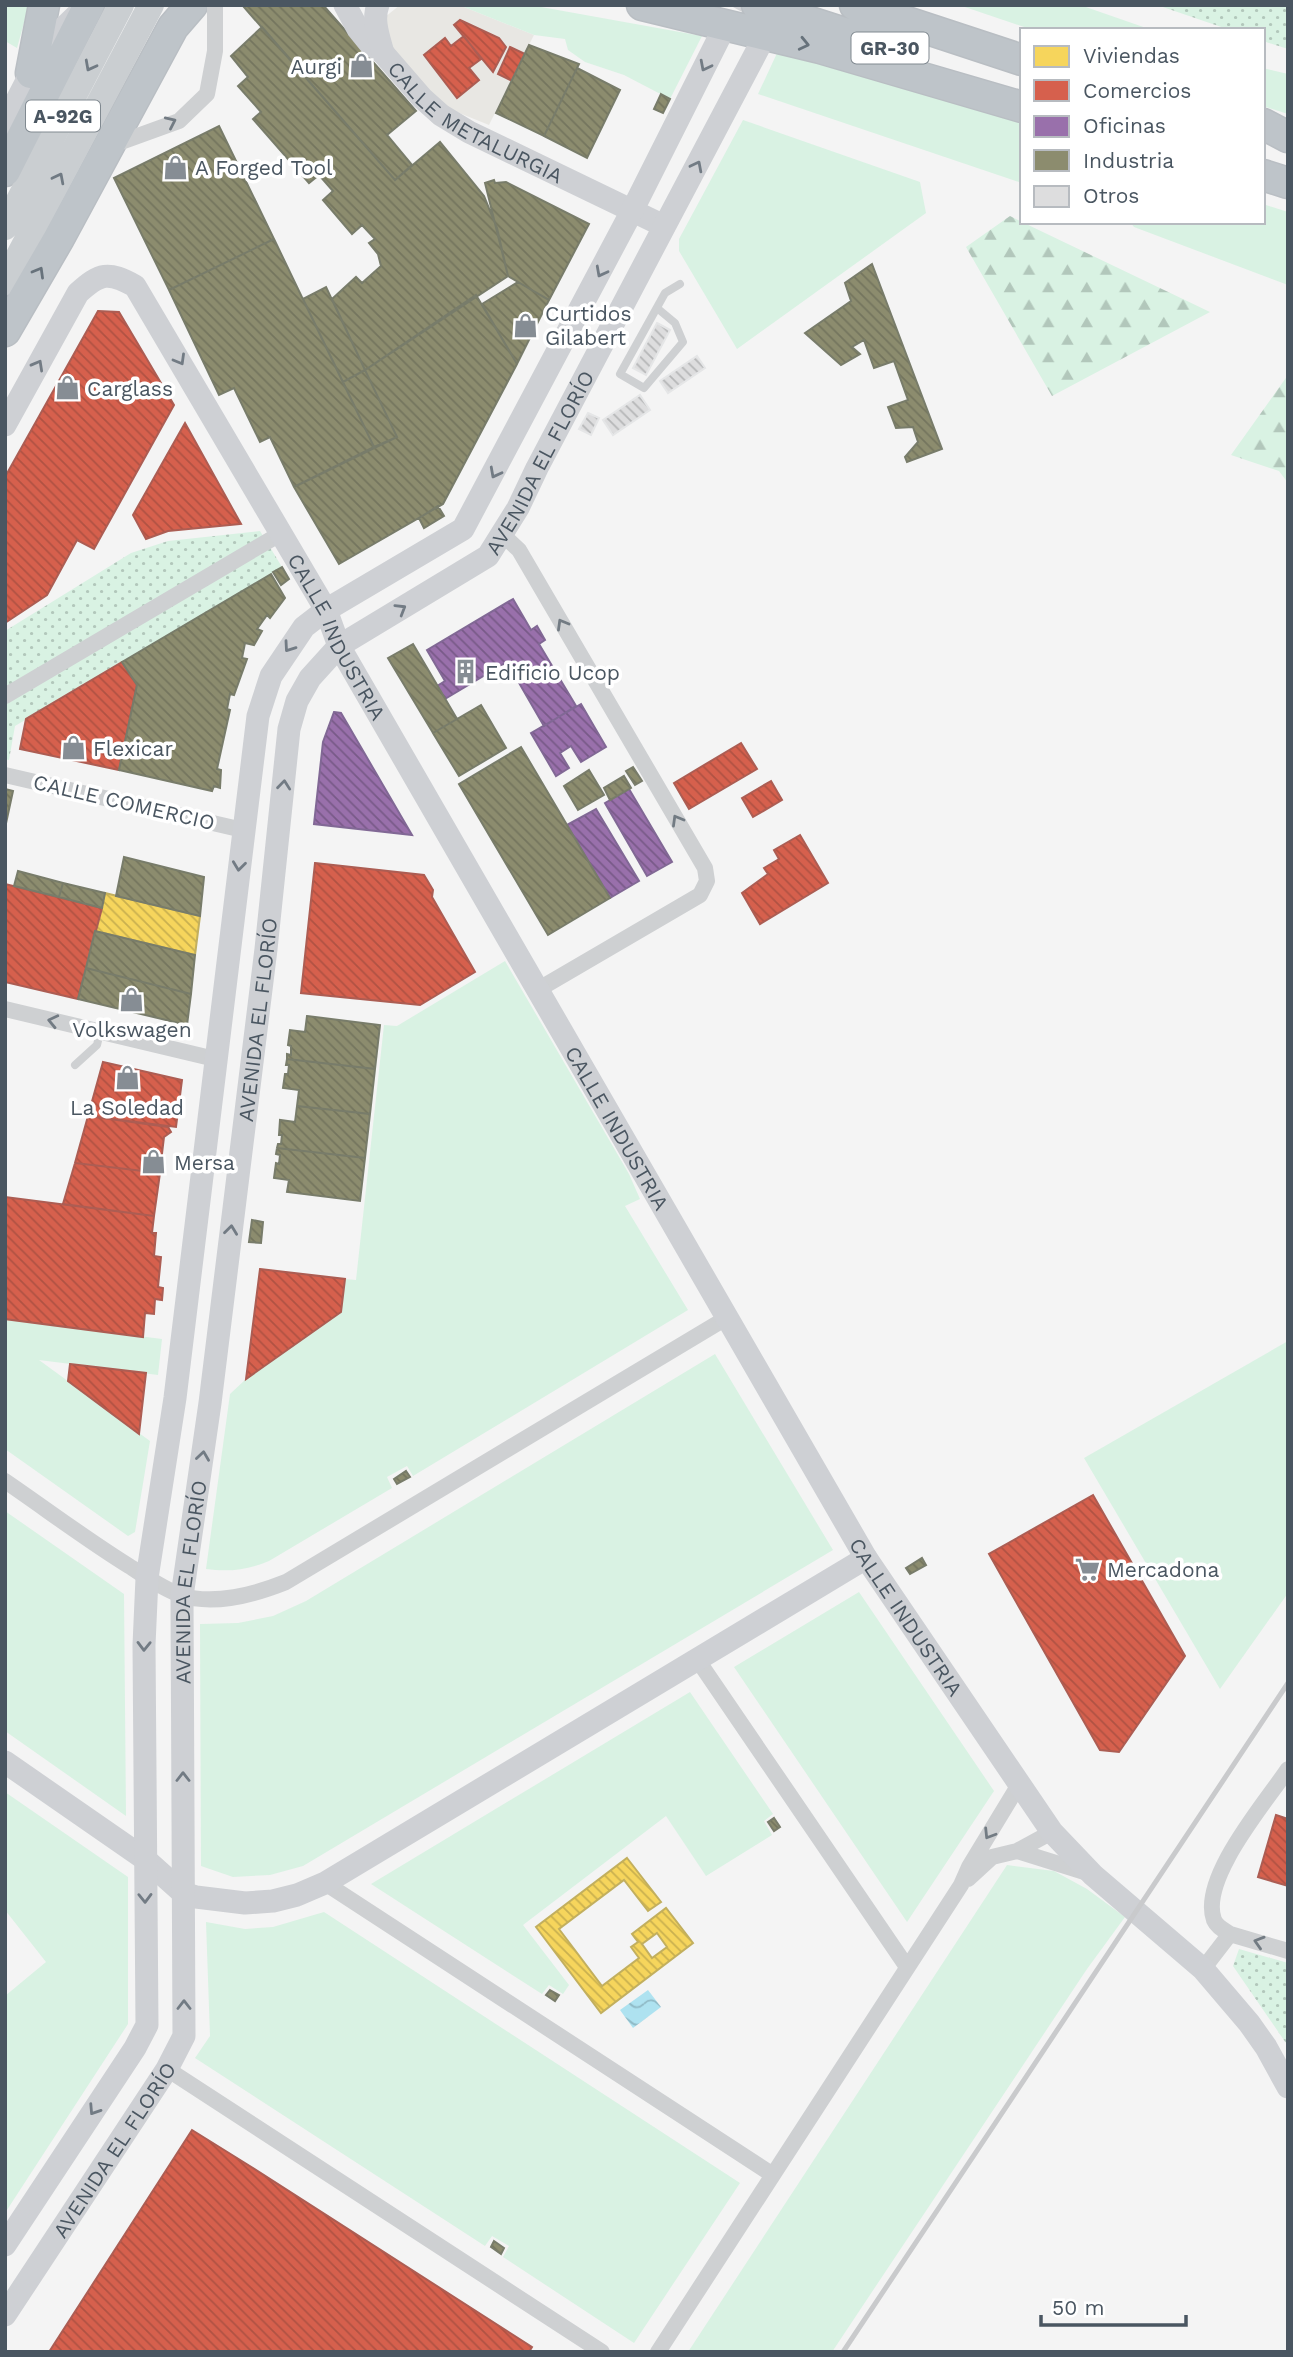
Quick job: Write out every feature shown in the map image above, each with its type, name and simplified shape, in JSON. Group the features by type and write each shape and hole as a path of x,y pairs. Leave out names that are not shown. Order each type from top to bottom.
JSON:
{"highway":[{"path":"31,73 44,5"},
{"path":"5,171 88,5"},
{"path":"5,331 59,238 173,27 192,5"},
{"path":"642,5 820,48 1020,106"},
{"name":"GR-30","path":"757,5 1020,92"},
{"name":"GR-30","path":"855,5 1020,59"},
{"path":"917,5 1020,42"},
{"path":"1265,125 1288,137"},
{"path":"1265,138 1288,144"},
{"path":"1265,176 1288,183"}],"main road":[{"path":"5,123 53,38 88,5"},
{"name":"A-92G","path":"5,227 121,5"},
{"name":"A-92G","path":"5,282 151,5"},
{"name":"CALLE METALURGIA","path":"345,5 358,29 371,45 383,53 422,99 454,124 664,226"},
{"path":"378,5 375,12 377,32 383,53"},
{"name":"AVENIDA EL FLORÍO","path":"5,2245 135,2048 147,2025 144,1645 147,1577 175,1398 258,716 271,676 304,627 326,610 463,529 632,211 719,38"},
{"name":"AVENIDA EL FLORÍO","path":"5,2315 167,2069 184,2036 182,1596 210,1403 252,1064 289,729 297,701 310,678 339,646 488,556 503,536 759,47"},
{"name":"CALLE INDUSTRIA","path":"5,425 78,293 95,278 117,276 135,286 146,300 326,610 339,646 866,1558 1052,1832 1093,1875 1203,1969 1249,2023 1266,2047 1288,2088"},
{"path":"470,518 503,536"},
{"path":"243,830 278,837"},
{"path":"215,1059 252,1064"},
{"path":"5,1762 145,1859 183,1893 245,1903 273,1901 297,1895 325,1883 866,1558"},
{"path":"135,2048 167,2069"},
{"path":"5,2254 33,2273"}],"street":[{"path":"108,147 179,121 206,94 215,51 215,5"},
{"path":"5,696 280,534"},
{"path":"503,536 519,550 705,868 707,881 700,895 539,989"},
{"name":"CALLE COMERCIO","path":"5,775 243,830"},
{"path":"5,1010 215,1059"},
{"path":"5,1481 147,1577 182,1596 213,1599 262,1592 286,1582 728,1317"},
{"path":"697,1659 908,1968"},
{"path":"1288,1769 1281,1791 1227,1855 1214,1893 1213,1919 1230,1934 1288,1951"},
{"path":"658,2352 961,1885 968,1867 1020,1783"},
{"path":"961,1885 992,1857 1017,1851 1052,1832"},
{"path":"1017,1851 1093,1875"},
{"path":"325,1883 773,2175"},
{"path":"1203,1969 1230,1934"},
{"path":"167,2069 603,2352"}],"lane":[{"path":"657,308 675,323 683,342 644,388 620,374 665,293 680,284"},
{"path":"75,1065 97,1045 100,1032"}],"shaded area":[{"path":"400,5 459,5 534,35 489,125 437,104 387,51 385,17"}],"green space":[{"path":"5,5 29,5 17,48 5,41"},
{"path":"459,5 530,5 702,36 670,99 624,75 585,62 568,50 565,39 534,35"},
{"path":"959,5 1080,5 1146,28 1027,28"},
{"path":"1157,5 1288,5 1288,49 1265,42 1265,28 1224,28"},
{"path":"778,51 873,73 1020,122 1020,182 758,94"},
{"path":"1265,68 1288,74 1288,114 1265,107"},
{"path":"743,120 920,182 926,213 737,349 679,251 679,239"},
{"path":"1265,205 1288,212 1288,285 1132,224 1265,224"},
{"path":"1010,216 1020,221 1020,224 1027,224 1210,312 1052,396 966,247"},
{"path":"1288,375 1288,483 1279,471 1231,455"},
{"path":"260,531 282,567 15,726 9,760 5,759 5,631 131,553 168,541"},
{"path":"505,961 629,1174 640,1199 625,1206 688,1310 413,1476 407,1466 387,1477 392,1488 269,1561 238,1570 206,1569 230,1394 246,1379 341,1312 345,1279 356,1280 384,1025 397,1026"},
{"path":"5,1319 162,1339 158,1375 39,1360 150,1441 135,1532 128,1536 5,1449"},
{"path":"1288,1341 1288,1593 1220,1689 1084,1458"},
{"path":"715,1354 833,1550 303,1866 270,1875 233,1877 201,1866 200,1624 238,1623 273,1616 306,1601"},
{"path":"5,1511 124,1594 126,1816 5,1731"},
{"path":"859,1592 994,1791 907,1922 734,1667"},
{"path":"690,1692 773,1814 764,1821 772,1835 706,1876 666,1816 523,1925 569,1985 563,1994 549,1985 542,1994 371,1884"},
{"path":"5,1792 128,1877 128,2024 5,2213 5,1996 46,1962 5,1910"},
{"path":"1007,1865 1054,1871 1087,1889 1125,1917 1087,1969 832,2352 688,2352"},
{"path":"324,1912 740,2183 634,2343 503,2257 509,2246 492,2236 485,2246 195,2058 210,2036 206,1922 245,1929 273,1927"},
{"path":"1239,1949 1288,1963 1288,2046 1233,1966"}],"water":[{"path":"648,1990 661,2007 633,2028 620,2010"}],"building: Viviendas":[{"path":"105,893 200,916 195,955 95,931"},
{"path":"627,1858 661,1902 648,1911 624,1880 559,1929 602,1986 639,1958 631,1947 638,1942 632,1934 666,1908 693,1943 601,2013 536,1927","holes":["657,1933 667,1947 652,1958 642,1944"]}],"building: Comercios":[{"path":"460,20 499,38 506,47 493,72 454,25"},
{"path":"464,36 481,59 469,68 479,80 457,98 424,55 445,38 451,46"},
{"path":"510,47 525,54 512,81 498,74"},
{"path":"98,311 119,312 174,405 94,549 77,540 47,595 5,623 5,477"},
{"path":"185,423 241,524 168,531 146,539 133,515"},
{"path":"122,662 137,685 119,770 20,749 26,719"},
{"path":"741,743 757,769 689,809 674,783"},
{"path":"771,781 782,800 753,817 742,798"},
{"path":"800,835 828,883 760,924 742,893 768,874 764,868 779,859 774,850"},
{"path":"315,863 424,875 433,890 432,897 475,972 420,1005 301,993"},
{"path":"5,884 102,908 78,999 5,982"},
{"path":"103,1062 182,1080 176,1127 88,1116"},
{"path":"88,1116 168,1127 171,1132 164,1137 161,1162 165,1164 165,1170 160,1173 75,1163"},
{"path":"75,1163 160,1173 154,1216 63,1204"},
{"path":"5,1197 154,1216 154,1256 161,1257 158,1287 163,1288 162,1300 155,1299 154,1314 145,1313 143,1337 5,1319"},
{"path":"260,1269 345,1279 341,1312 246,1379"},
{"path":"70,1364 146,1373 139,1434 68,1381"},
{"path":"1093,1495 1185,1656 1119,1752 1100,1750 989,1554"},
{"path":"1276,1815 1288,1819 1288,1886 1258,1877"},
{"path":"192,2130 532,2347 529,2352 49,2352"}],"building: Oficinas":[{"name":"Edificio Ucop","path":"513,599 531,630 537,626 545,640 539,644 576,706 544,726 507,662 445,699 437,686 445,681 427,650"},
{"path":"581,704 606,747 581,762 571,746 560,753 569,768 556,776 531,733"},
{"path":"334,712 341,713 412,835 314,824 323,742"},
{"path":"629,789 672,862 647,876 605,803"},
{"path":"596,809 639,881 610,898 567,825"}],"building: Industria":[{"path":"323,5 416,111 387,135 412,165 395,180 243,6"},
{"path":"262,27 395,180 440,142 484,196 497,228 508,276 365,370 332,299 356,277 362,283 381,266 378,254 369,243 375,239 362,225 352,234 323,200 333,191 319,175 309,183 253,119 261,112 238,86 248,77 231,56"},
{"path":"529,45 579,64 544,136 496,113"},
{"path":"577,68 620,90 587,158 544,136"},
{"path":"661,94 670,99 663,113 654,109"},
{"path":"219,126 274,239 169,290 114,178"},
{"path":"494,180 495,183 506,182 589,224 549,300 508,276 485,183"},
{"path":"274,239 374,447 294,487 270,437 260,442 234,388 219,395 169,290"},
{"path":"872,264 942,449 907,462 905,457 918,442 913,427 896,428 888,407 908,400 894,361 874,368 864,340 852,347 860,354 841,365 805,333 851,301 845,283"},
{"path":"518,282 549,300 517,364 482,304"},
{"path":"326,287 365,370 343,382 303,299"},
{"path":"476,295 517,364 443,504 339,564 294,487 397,437 365,370"},
{"path":"365,370 397,437 374,447 343,382"},
{"path":"438,506 444,516 424,528 419,518"},
{"path":"282,567 289,579 281,585 273,572"},
{"path":"271,574 285,598 270,618 267,615 257,629 262,631 254,645 245,643 242,658 247,659 234,695 230,694 227,709 230,710 217,769 221,770 220,788 214,786 212,791 119,770 137,685 122,662"},
{"path":"413,644 457,719 433,733 388,658"},
{"path":"481,705 506,748 459,776 433,733"},
{"path":"521,747 610,898 548,935 459,784"},
{"path":"633,767 642,781 635,785 626,771"},
{"path":"589,770 604,795 578,810 564,786"},
{"path":"624,776 631,788 610,800 604,788"},
{"path":"5,789 13,791 5,828"},
{"path":"124,857 204,877 200,916 116,896"},
{"path":"18,871 63,883 59,897 14,886"},
{"path":"63,883 105,893 102,908 59,897"},
{"path":"95,931 195,955 191,994 86,968"},
{"path":"86,968 191,994 187,1025 78,999"},
{"path":"307,1016 380,1025 375,1069 287,1059 287,1054 291,1055 291,1046 288,1045 290,1030 305,1032"},
{"path":"287,1059 375,1069 370,1114 297,1106 299,1090 283,1088 285,1074 288,1074"},
{"path":"297,1106 370,1114 365,1158 277,1148 278,1144 281,1144 282,1135 279,1135 280,1120 295,1122"},
{"path":"277,1148 365,1158 360,1201 287,1192 289,1180 274,1178 280,1155 276,1154"},
{"path":"252,1220 263,1222 261,1243 249,1242"},
{"path":"406,1471 410,1477 397,1484 394,1479"},
{"path":"922,1558 926,1565 910,1574 906,1568"},
{"path":"774,1818 780,1827 774,1831 768,1822"},
{"path":"550,1990 559,1995 555,2001 546,1995"},
{"path":"494,2241 504,2248 501,2254 491,2247"}],"building: Otros":[{"path":"657,323 670,330 646,375 633,368"},
{"path":"697,356 705,368 668,393 660,381"},
{"path":"640,395 650,410 613,435 603,420"},
{"path":"588,413 599,418 591,435 579,429"}],"tunnel":[{"path":"719,38 737,5"}],"railway":[{"path":"843,2352 1288,1683"}],"place":[{"name":"Aurgi","path":"362,66"},
{"name":"A Forged Tool","path":"175,167"},
{"name":"Curtidos Gilabert","path":"525,325"},
{"name":"Carglass","path":"67,388"},
{"name":"Edificio Ucop","path":"465,672"},
{"name":"Flexicar","path":"73,748"},
{"name":"Volkswagen","path":"132,1000"},
{"name":"La Soledad","path":"127,1078"},
{"name":"Mersa","path":"154,1162"},
{"name":"Mercadona","path":"1087,1569"}]}
